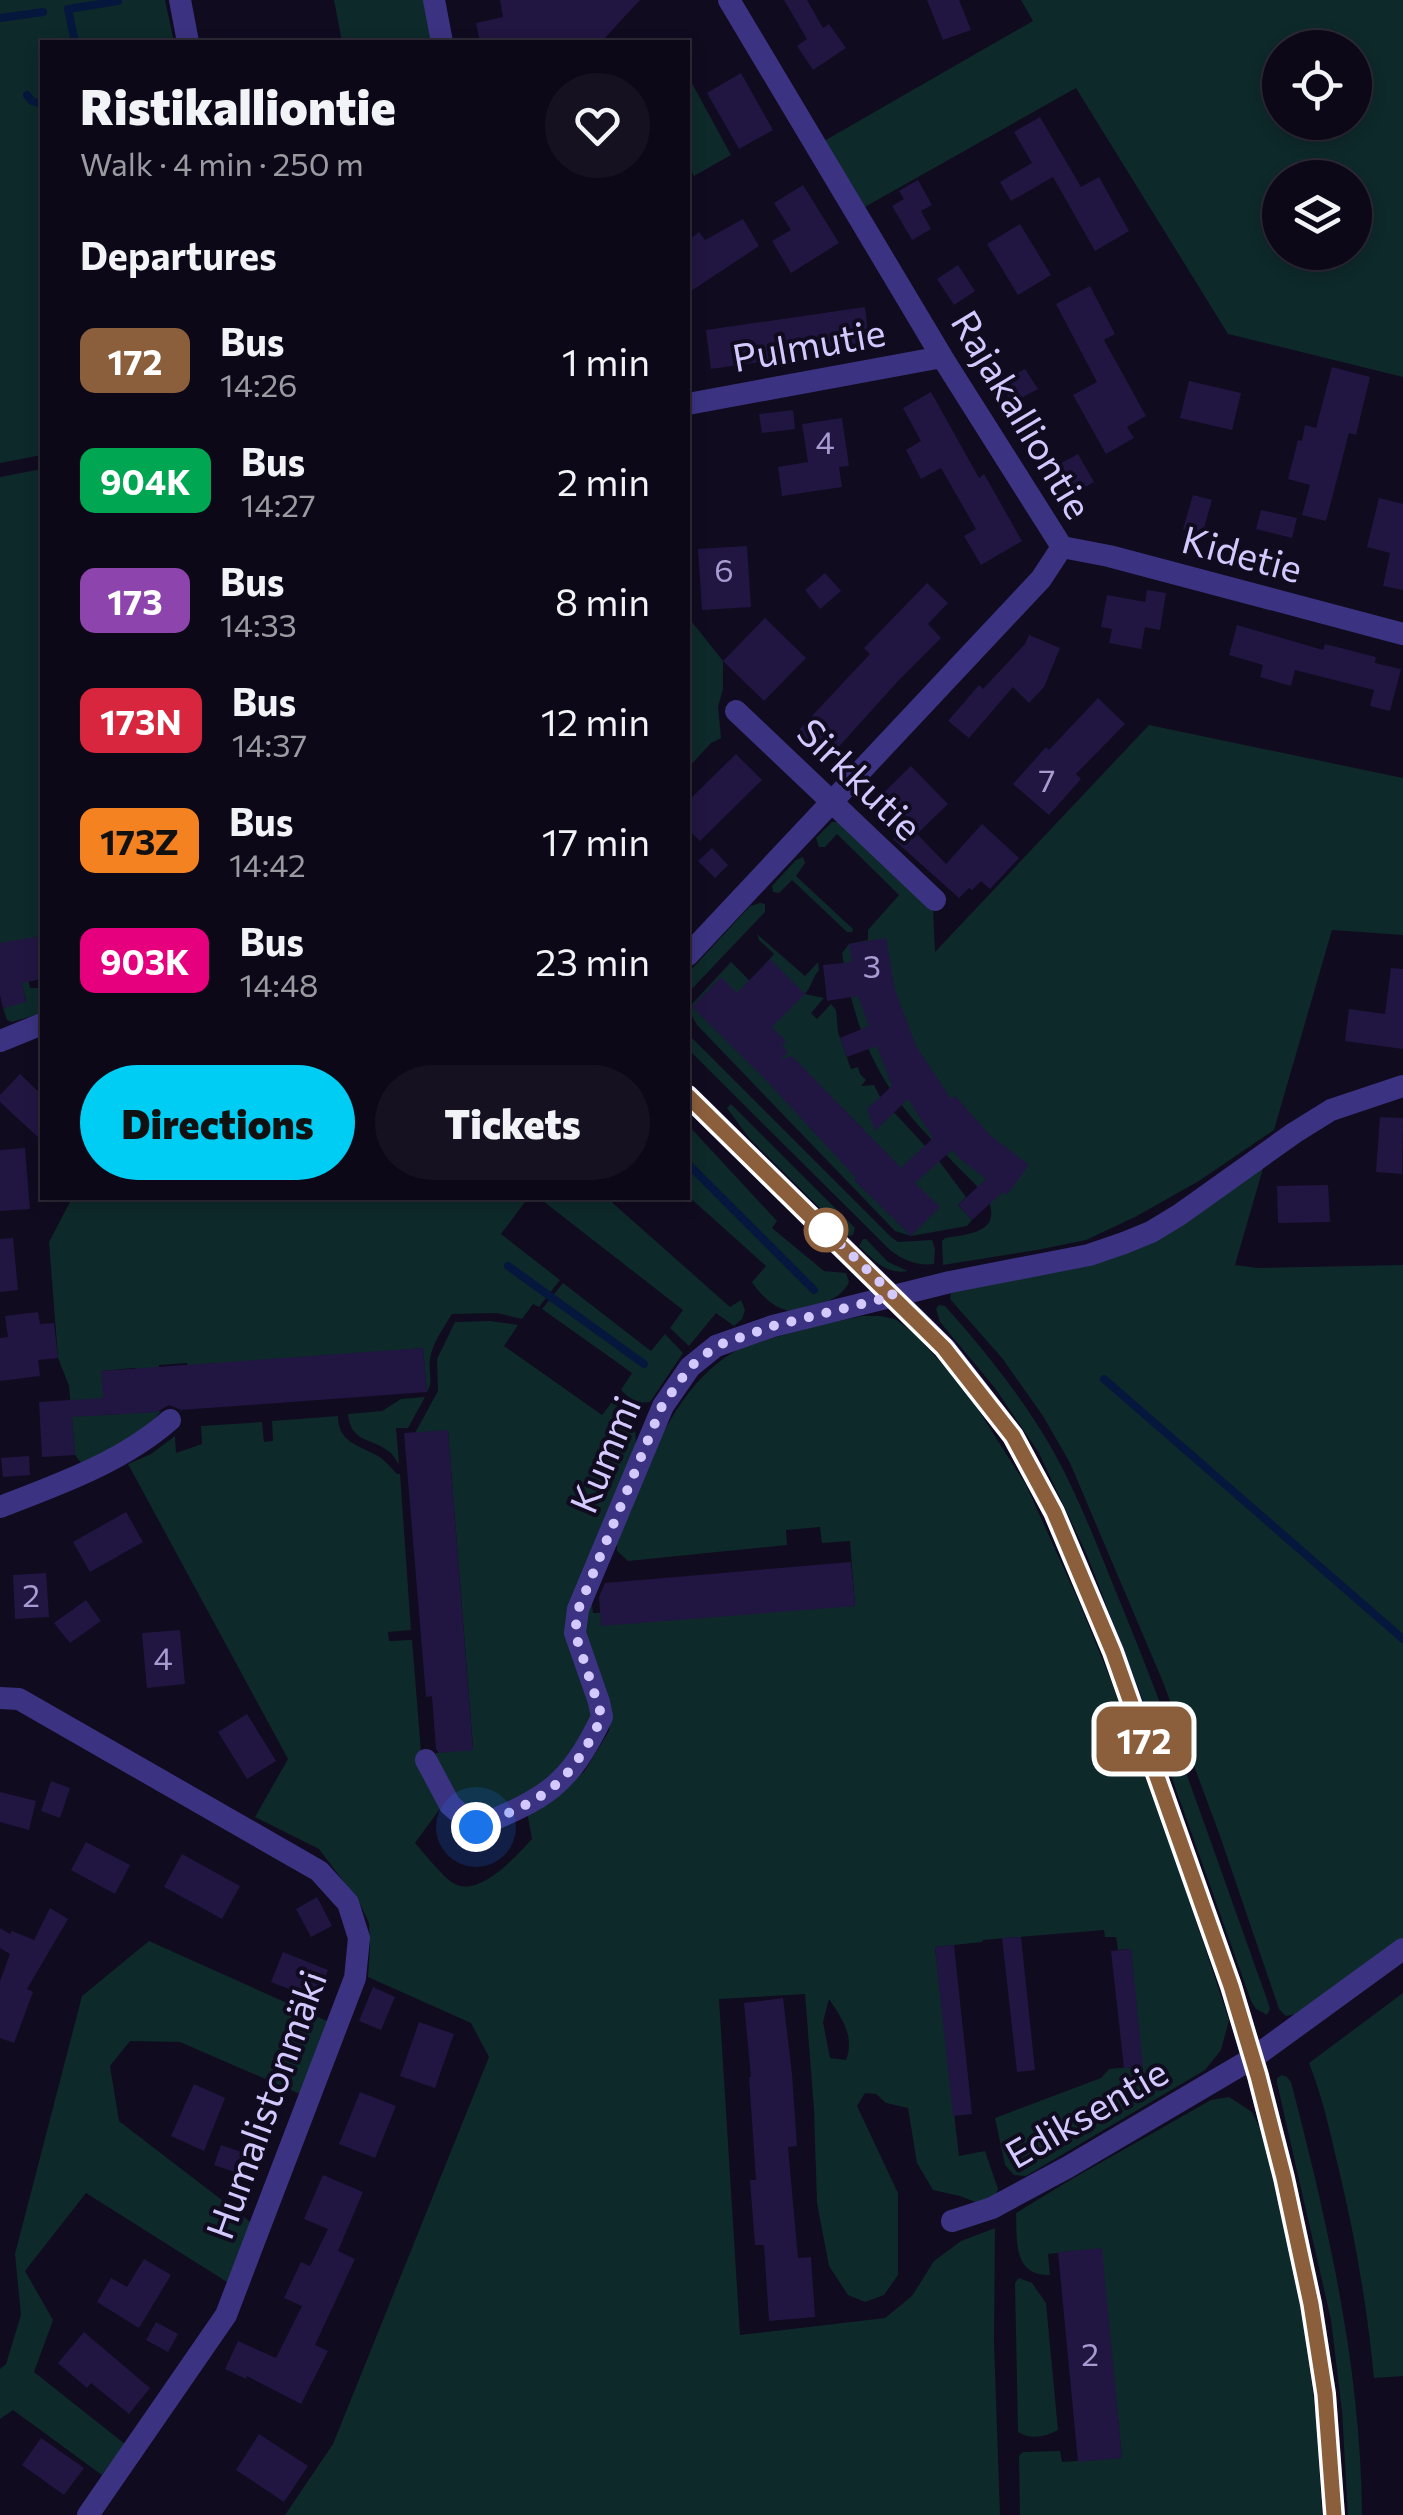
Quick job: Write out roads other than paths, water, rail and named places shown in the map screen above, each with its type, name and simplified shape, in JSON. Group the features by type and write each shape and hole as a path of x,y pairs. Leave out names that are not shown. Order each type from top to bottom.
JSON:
{"street":[{"path":"180,0 188,40"},
{"path":"434,0 442,40"},
{"name":"Rajakalliontie","path":"690,953 1041,580 1062,546 942,357 728,0"},
{"name":"Pulmutie","path":"690,404 942,357"},
{"name":"Kidetie","path":"1062,546 1403,634"},
{"name":"Sirkkutie","path":"736,711 935,900"},
{"path":"0,1041 40,1025"},
{"name":"Kummi","path":"426,1760 450,1805 476,1827 545,1795 575,1766 602,1717 575,1633 578,1610 662,1406 690,1367 716,1346 773,1326 950,1282 1062,1262 1124,1243 1151,1232 1331,1110 1403,1086"},
{"path":"690,1098 944,1348 1013,1436 1054,1512 1120,1670 1231,1986 1252,2058 1284,2178 1311,2304 1325,2394 1334,2515"},
{"path":"0,1507 104,1464 147,1440 170,1420"},
{"name":"Humalistonmäki","path":"0,1698 19,1699 319,1871 348,1903 359,1938 354,1978 226,2315 88,2515"},
{"name":"Ediksentie","path":"952,2220 992,2208 1022,2192 1252,2058 1403,1949"}],"waterway":[{"path":"75,40 68,9 118,1"},
{"path":"0,18 43,12"},
{"path":"27,95 40,103"},
{"path":"690,1166 814,1290"},
{"path":"508,1266 644,1364"},
{"path":"1104,1379 1403,1639"}]}
